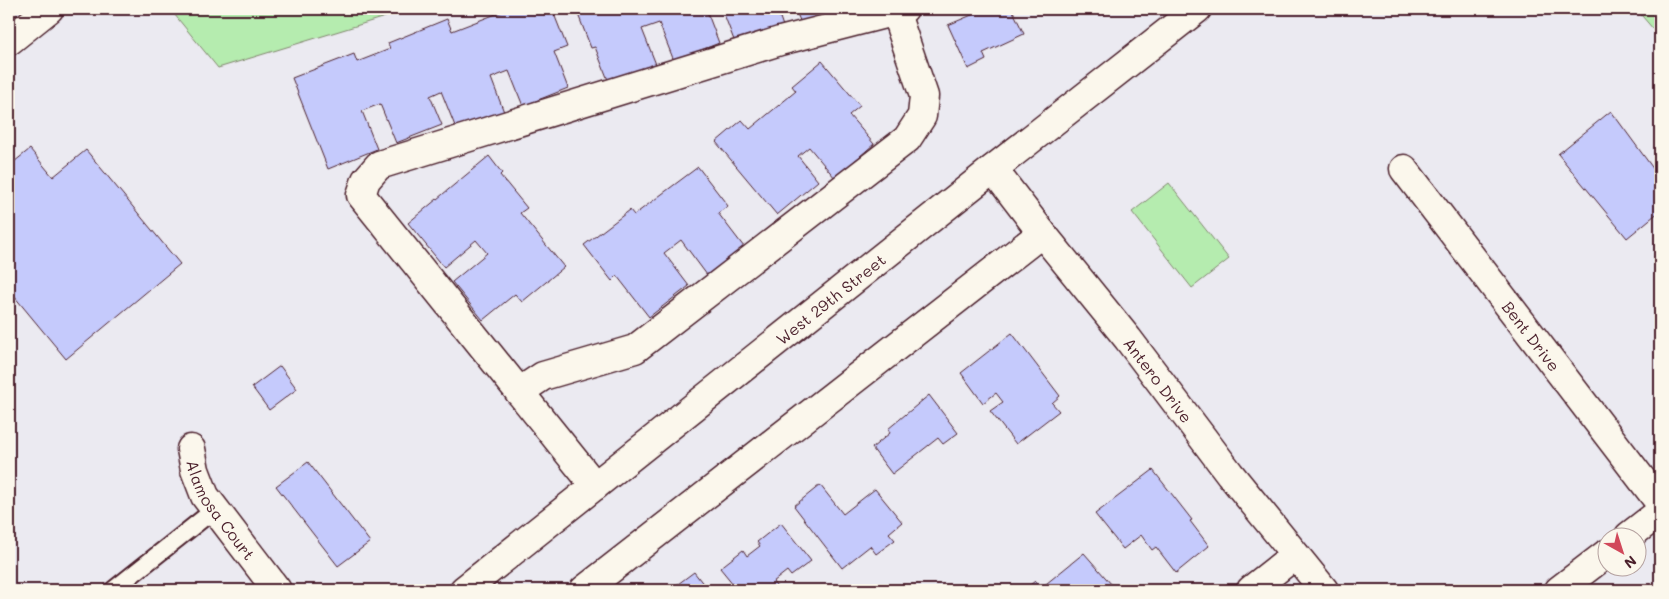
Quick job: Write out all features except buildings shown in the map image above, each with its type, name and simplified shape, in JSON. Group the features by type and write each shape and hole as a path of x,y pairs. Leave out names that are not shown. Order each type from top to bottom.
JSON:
{"street":[{"name":"West 29th Street","path":"464,590 1197,9"},
{"path":"9,41 44,10"},
{"path":"519,392 543,376 635,349 907,139 922,116 924,96 899,10 780,40 379,165 366,180 361,195 519,392 595,486"},
{"name":"Bent Drive","path":"1404,168 1660,503"},
{"name":"Antero Drive","path":"993,169 1128,339 1230,474 1324,590"},
{"path":"584,590 1042,233"},
{"name":"Alamosa Court","path":"191,449 195,470 205,496 277,590"},
{"path":"1642,526 1660,512"},
{"path":"1251,590 1295,555"},
{"path":"1559,590 1596,562"}],"lane":[{"path":"113,590 215,509"}],"green space":[{"path":"170,9 411,9 218,68"},
{"path":"1636,9 1660,9 1660,37"},
{"path":"1169,183 1229,259 1192,288 1132,212"}]}
